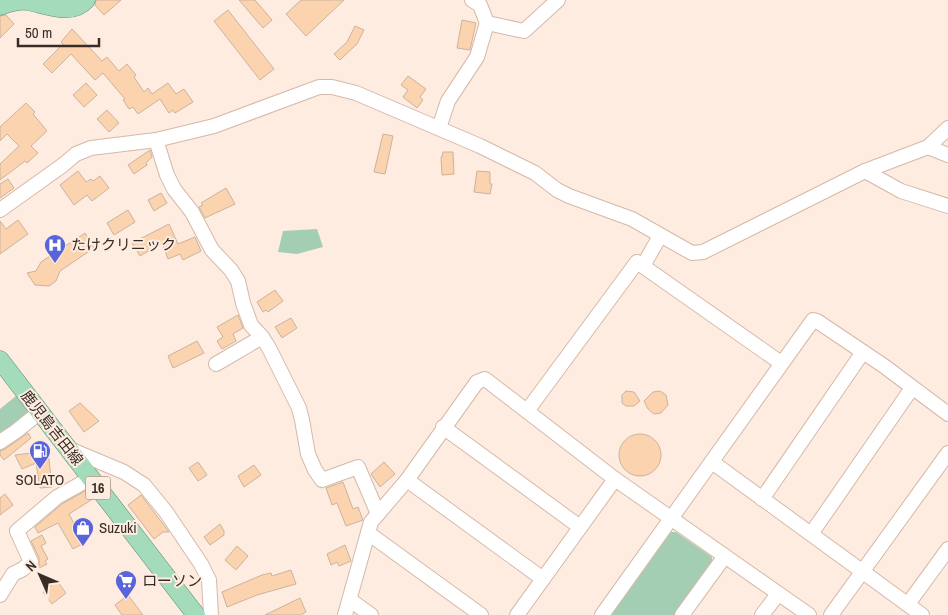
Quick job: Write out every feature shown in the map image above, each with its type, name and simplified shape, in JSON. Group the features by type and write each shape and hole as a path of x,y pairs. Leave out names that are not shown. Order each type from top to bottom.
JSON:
{"main road":[{"path":"0,6 18,1 26,1 51,7 66,8 76,7 86,0"},
{"name":"鹿児島吉田線","path":"0,360 196,615"}],"street":[{"path":"439,128 448,101 477,57 487,23 480,4 472,0"},
{"path":"487,23 524,31 558,0"},
{"path":"0,210 76,154 91,148 156,140 214,126 319,87 332,87 356,93 480,146 535,173 557,190 632,219 692,253 703,252 865,171 928,147 948,128"},
{"path":"156,140 170,182 180,199 192,212 212,250 232,270 238,281 243,304 251,326 262,337 298,408 308,454 315,470 322,480 358,467 378,514"},
{"path":"928,147 948,155"},
{"path":"865,171 901,191 948,206"},
{"path":"643,266 660,236"},
{"path":"527,411 637,262 781,363"},
{"path":"602,615 812,320 817,321 863,352 948,414"},
{"path":"216,364 262,337"},
{"path":"762,499 863,352"},
{"path":"345,615 372,522 406,480 477,382 485,379 615,479 809,615"},
{"path":"811,534 912,388"},
{"path":"0,442 40,412"},
{"path":"443,427 580,527"},
{"path":"68,449 135,477 144,485 166,512 201,564 209,580 211,615"},
{"path":"832,615 948,453"},
{"path":"712,462 922,615"},
{"path":"0,595 13,574 31,562 17,532 57,496 91,478"},
{"path":"524,612 543,579 615,479"},
{"path":"406,480 543,579"},
{"path":"368,533 481,615"},
{"path":"908,604 948,548"},
{"path":"682,615 725,556"},
{"path":"762,615 778,594"},
{"path":"350,600 371,615"}],"green space":[{"path":"317,229 323,247 297,254 278,252 283,231"},
{"path":"16,396 31,416 0,440 0,409"},
{"path":"671,532 676,532 712,557 712,562 675,615 611,615"}],"building":[{"path":"96,0 121,0 104,15 95,5"},
{"path":"239,0 255,0 272,20 263,28"},
{"path":"301,0 344,0 306,36 286,14"},
{"path":"228,10 274,69 260,80 214,21"},
{"path":"6,15 14,24 0,38 0,16"},
{"path":"462,20 476,23 470,50 457,48"},
{"path":"355,26 364,30 357,44 340,60 334,54 347,42"},
{"path":"72,29 102,61 107,57 119,71 127,64 136,75 134,77 144,92 148,88 152,94 168,83 176,94 184,89 193,102 175,113 173,110 169,113 160,99 138,114 133,107 129,109 123,100 125,99 103,73 95,80 71,54 52,73 43,64 63,44 61,42"},
{"path":"408,76 426,89 420,97 423,100 417,108 403,97 408,90 401,85"},
{"path":"86,83 97,95 84,107 73,95"},
{"path":"26,103 35,112 33,114 47,131 31,146 38,153 27,163 25,161 0,180 0,164 19,146 7,134 0,141 0,127"},
{"path":"107,110 119,123 109,132 97,119"},
{"path":"383,134 393,136 385,174 374,172"},
{"path":"150,150 152,157 146,163 147,165 134,174 128,165"},
{"path":"443,152 453,152 454,174 442,175 441,157"},
{"path":"78,171 86,182 91,179 93,181 100,176 109,188 92,201 87,195 74,205 60,185"},
{"path":"477,171 490,172 490,184 492,184 490,194 474,192"},
{"path":"8,179 14,188 0,198 0,184"},
{"path":"226,188 235,204 205,218 199,207 203,205 201,203"},
{"path":"161,193 167,203 154,211 148,200"},
{"path":"128,210 135,222 114,235 107,223"},
{"path":"18,220 28,234 0,254 0,221 6,229"},
{"path":"169,224 178,244 195,237 201,251 183,260 180,254 168,259 162,243 140,256 132,243"},
{"name":"たけクリニック","path":"85,233 94,248 60,271 56,281 49,286 35,285 27,273 36,271 41,262"},
{"path":"275,290 283,301 268,312 266,310 263,312 257,302"},
{"path":"238,315 243,328 233,334 236,341 222,349 217,341 223,337 217,327"},
{"path":"291,318 297,328 282,338 275,327"},
{"path":"197,341 204,353 173,368 168,356"},
{"path":"626,391 634,392 640,401 634,406 626,406 622,403 622,395"},
{"path":"660,391 666,395 668,405 661,413 654,414 648,409 644,401 653,392"},
{"path":"80,403 99,421 84,432 69,411"},
{"path":"28,433 31,438 4,460 0,455 0,451"},
{"path":"636,434 644,434 655,440 661,455 655,470 644,476 636,476 625,470 619,459 619,451 625,440"},
{"path":"48,451 52,487 40,488 36,463 22,469 15,455"},
{"path":"198,462 207,475 198,481 189,468"},
{"path":"384,462 395,474 380,487 371,474"},
{"path":"254,465 261,475 244,487 238,476"},
{"path":"343,482 353,509 358,507 363,520 346,526 337,503 332,505 326,488"},
{"path":"85,491 91,500 69,514 84,543 73,549 58,523 38,533 35,527 62,504"},
{"path":"5,494 13,505 0,515 0,498"},
{"path":"141,495 169,532 163,532 154,539 128,505"},
{"path":"220,524 224,535 210,545 204,537"},
{"path":"42,535 46,543 41,546 48,559 45,561 47,564 39,568 39,558 31,541"},
{"path":"345,545 351,561 339,566 337,562 331,565 327,554"},
{"path":"237,546 248,556 236,570 225,560"},
{"path":"291,570 296,584 257,595 227,607 222,592 262,575 271,573 272,576"},
{"path":"57,581 66,593 52,604 43,592"},
{"name":"ローソン","path":"128,595 143,615 122,615 115,605"},
{"path":"300,598 306,612 301,615 265,615"}],"place":[{"name":"たけクリニック","path":"55,264"},
{"name":"SOLATO","path":"40,470"},
{"name":"Suzuki","path":"83,547"},
{"name":"ローソン","path":"126,600"}]}
